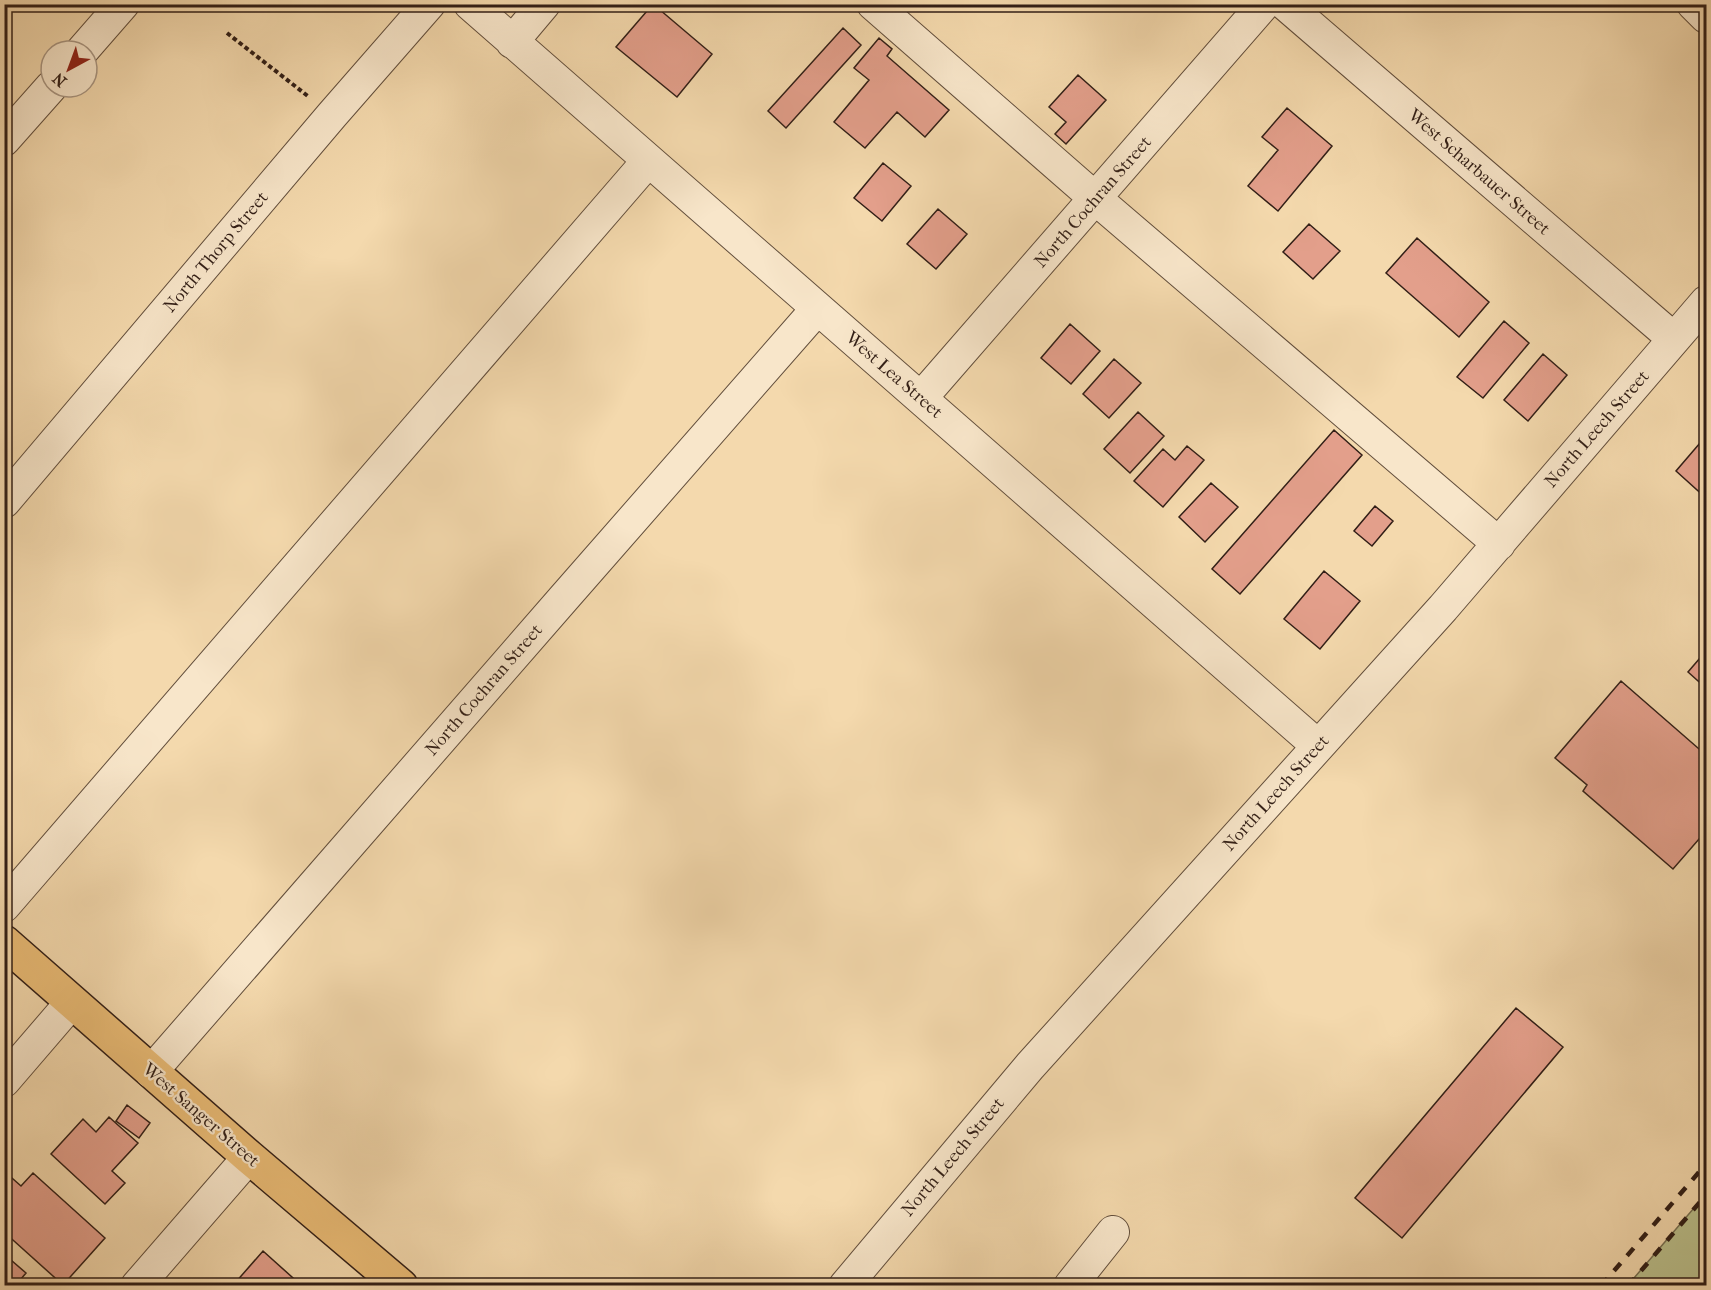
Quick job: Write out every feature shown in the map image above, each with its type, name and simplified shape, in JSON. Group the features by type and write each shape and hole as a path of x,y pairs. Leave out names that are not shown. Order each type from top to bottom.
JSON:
{"main road":[{"name":"West Sanger Street","path":"4,942 71,1003 401,1286"}],"street":[{"path":"92,39 123,4"},
{"name":"North Thorp Street","path":"4,502 429,4"},
{"name":"West Lea Street","path":"470,4 1318,746"},
{"path":"512,42 544,4"},
{"path":"873,4 1096,199 1499,544"},
{"name":"North Cochran Street","path":"921,398 1264,4"},
{"name":"West Scharbauer Street","path":"1285,4 1674,339"},
{"path":"1693,4 1707,17"},
{"path":"4,140 40,99"},
{"path":"4,906 648,160"},
{"name":"North Leech Street","path":"845,1286 1030,1066 1499,544 1707,302"},
{"name":"North Cochran Street","path":"152,1072 818,309"},
{"path":"4,1081 71,1003"},
{"path":"137,1286 249,1157"},
{"path":"1070,1286 1113,1232"}],"path":[{"path":"226,33 332,116"}],"green space":[{"path":"1706,1194 1706,1285 1628,1285"}],"building":[{"path":"653,4 712,54 677,97 616,47"},
{"path":"843,28 861,45 786,128 768,111"},
{"path":"879,38 892,49 887,56 949,110 925,137 897,112 865,148 834,122 869,80 854,68"},
{"path":"1078,75 1106,100 1066,144 1055,134 1066,122 1049,107"},
{"path":"1287,108 1332,146 1278,211 1248,186 1278,150 1262,137"},
{"path":"883,163 911,186 882,221 854,198"},
{"path":"938,209 967,234 936,269 907,244"},
{"path":"1309,224 1340,251 1313,279 1283,252"},
{"path":"1417,238 1489,302 1459,337 1386,273"},
{"path":"1504,321 1529,343 1483,398 1457,377"},
{"path":"1070,324 1100,351 1071,384 1041,358"},
{"path":"1543,354 1567,375 1528,421 1504,400"},
{"path":"1114,359 1141,383 1109,418 1083,394"},
{"path":"1138,412 1164,436 1130,473 1104,449"},
{"path":"1334,430 1362,455 1240,594 1212,569"},
{"path":"1706,436 1706,498 1676,471"},
{"path":"1187,446 1204,460 1163,507 1134,481 1163,449 1175,460"},
{"path":"1211,483 1238,507 1205,542 1179,517"},
{"path":"1375,506 1393,521 1372,546 1354,531"},
{"path":"1324,571 1360,601 1320,649 1284,619"},
{"path":"1706,651 1706,688 1688,672"},
{"path":"1621,681 1706,755 1706,831 1673,869 1583,791 1587,785 1555,758"},
{"path":"1516,1008 1563,1047 1402,1238 1355,1198"},
{"path":"127,1105 150,1123 139,1138 116,1121"},
{"path":"109,1117 138,1143 112,1171 125,1183 105,1204 51,1154 83,1119 96,1132"},
{"path":"4,1171 21,1186 33,1173 105,1238 63,1285 4,1232"},
{"path":"263,1251 302,1286 238,1286 235,1283"},
{"path":"4,1254 26,1273 15,1286 4,1286"}],"railway":[{"path":"1601,1286 1706,1164"},
{"path":"1628,1286 1706,1195"}]}
